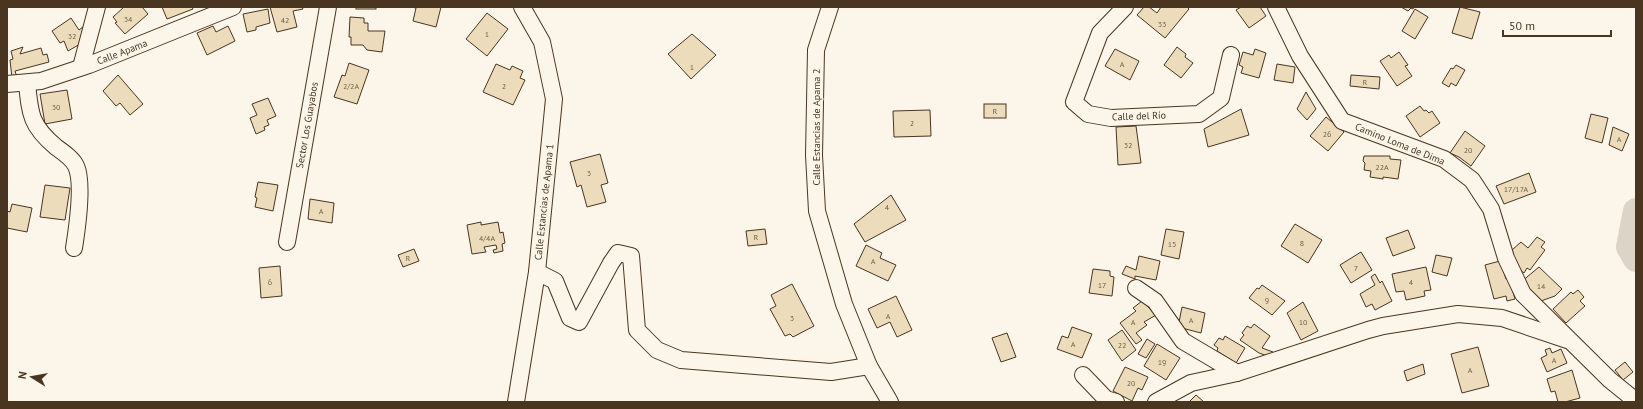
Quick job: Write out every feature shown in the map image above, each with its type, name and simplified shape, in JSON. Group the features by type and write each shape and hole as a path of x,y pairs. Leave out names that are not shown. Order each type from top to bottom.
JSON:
{"street":[{"path":"81,67 97,7"},
{"name":"Calle Apama","path":"7,84 41,81 81,67 233,7"},
{"name":"Sector Los Guayabos","path":"287,242 328,7"},
{"name":"Calle Estancias de Apama 1","path":"516,402 537,272 554,99 542,42 522,7"},
{"name":"Calle Estancias de Apama 2","path":"830,7 816,50 814,155 817,211 844,304 869,366 890,402"},
{"name":"Calle del Río","path":"1124,7 1100,33 1074,102 1088,114 1110,118 1199,114 1220,98 1231,55"},
{"name":"Camino Loma de Dima","path":"1276,7 1300,56 1342,121 1444,159 1472,180 1491,209 1506,258 1523,294 1610,380 1636,401"},
{"path":"27,83 29,109 34,123 43,136 76,165 80,181 78,225 74,248"},
{"path":"537,272 555,281 570,318 579,322 618,253 631,256 636,330 657,350 681,360 831,372 869,366"},
{"path":"1136,288 1155,301 1183,341 1237,373"},
{"path":"1156,402 1191,383 1237,373 1383,326 1458,314 1502,318 1570,341"},
{"path":"1083,375 1106,400 1116,402"}],"building":[{"path":"124,7 142,7 148,14 125,34 115,23 117,22 113,17"},
{"path":"162,7 192,7 193,9 167,19"},
{"path":"270,7 302,7 303,9 293,11 297,27 277,32"},
{"path":"356,7 376,7 376,9 356,9"},
{"path":"411,7 441,7 436,27 413,21 416,8"},
{"path":"1144,7 1149,7 1157,13 1161,7 1187,7 1189,9 1165,38 1137,15"},
{"path":"1241,7 1260,7 1266,16 1249,28 1236,10"},
{"path":"1401,7 1414,7 1408,11"},
{"path":"1460,7 1480,12 1472,39 1452,33"},
{"path":"268,9 270,23 256,27 256,30 247,32 243,14"},
{"path":"1415,9 1428,17 1415,39 1402,31"},
{"path":"487,13 508,29 487,56 466,39"},
{"path":"350,17 364,18 364,23 368,23 368,31 385,31 382,52 367,50 363,45 351,45 351,37 349,37"},
{"path":"71,18 79,30 84,26 87,40 68,51 64,41 60,43 52,31"},
{"path":"213,26 216,32 228,26 235,41 207,55 197,33"},
{"path":"692,34 716,55 691,79 668,54"},
{"path":"23,47 20,54 41,48 43,55 47,54 49,62 15,71 17,77 12,78 10,60 13,59 11,51"},
{"path":"1177,47 1186,54 1185,57 1193,63 1181,78 1164,65"},
{"path":"1115,49 1139,61 1130,80 1105,66"},
{"path":"1255,49 1266,53 1259,78 1241,73 1243,67 1239,65 1243,52 1253,55"},
{"path":"1399,52 1408,65 1405,66 1412,76 1397,86 1380,61 1389,55 1391,58"},
{"path":"349,63 369,70 357,104 334,97 342,75 345,76"},
{"path":"496,64 510,70 512,66 523,71 520,78 525,80 513,105 483,92"},
{"path":"1277,64 1295,67 1293,83 1274,80"},
{"path":"1456,65 1465,70 1456,86 1451,83 1449,87 1442,83 1451,68 1453,69"},
{"path":"118,75 143,104 130,115 120,103 116,106 103,91"},
{"path":"1351,75 1380,77 1379,89 1350,86"},
{"path":"67,90 72,119 45,124 40,94"},
{"path":"1306,92 1316,109 1307,120 1297,109"},
{"path":"268,98 276,116 267,120 269,125 264,127 265,130 256,134 250,118 257,115 252,104"},
{"path":"984,104 1006,104 1006,118 984,118"},
{"path":"1420,106 1424,111 1426,110 1429,113 1432,111 1440,123 1420,137 1406,116"},
{"path":"1241,109 1249,135 1208,147 1204,129"},
{"path":"930,110 931,136 894,137 893,111"},
{"path":"1591,114 1608,118 1602,143 1585,138"},
{"path":"1326,117 1344,132 1328,151 1310,136"},
{"path":"1136,126 1141,163 1118,165 1116,127"},
{"path":"1613,127 1629,134 1622,151 1609,145"},
{"path":"1465,131 1485,146 1471,166 1459,157 1450,153"},
{"path":"600,154 608,183 601,185 606,202 587,207 581,185 577,187 570,162"},
{"path":"1364,156 1390,156 1390,159 1401,160 1398,179 1370,177 1371,171 1364,170"},
{"path":"1529,173 1536,192 1504,204 1496,186"},
{"path":"258,182 278,185 273,211 255,207"},
{"path":"45,185 70,188 65,220 40,217"},
{"path":"891,195 906,220 865,242 854,224"},
{"path":"310,199 334,203 332,223 308,219"},
{"path":"12,204 32,208 27,232 7,228 7,211 10,212"},
{"path":"481,222 481,225 498,222 500,233 503,232 505,243 502,244 503,251 494,253 493,250 497,249 496,245 484,247 486,252 472,254 467,225"},
{"path":"1295,224 1322,240 1308,263 1281,246"},
{"path":"765,229 767,244 748,246 746,231"},
{"path":"1166,229 1184,232 1179,259 1161,255"},
{"path":"1408,230 1415,248 1393,256 1386,238"},
{"path":"1537,237 1545,242 1541,247 1545,250 1530,270 1527,268 1524,273 1509,261 1512,250 1521,242 1528,248"},
{"path":"866,245 882,253 880,258 896,265 888,281 856,266"},
{"path":"414,249 419,261 403,267 398,255"},
{"path":"1361,252 1372,270 1351,283 1340,265"},
{"path":"1436,255 1452,258 1447,276 1432,272"},
{"path":"1139,256 1160,261 1156,280 1135,276 1135,279 1122,274 1126,266 1136,270"},
{"path":"1500,261 1506,279 1509,278 1515,299 1507,301 1506,296 1494,299 1485,265"},
{"path":"280,266 282,296 261,298 259,268"},
{"path":"1426,267 1431,290 1424,291 1425,296 1406,300 1404,291 1396,292 1392,274"},
{"path":"1539,267 1562,289 1555,296 1538,302 1521,282"},
{"path":"1093,269 1110,271 1110,276 1114,277 1112,296 1089,293"},
{"path":"1375,274 1380,283 1382,281 1392,301 1375,310 1372,304 1366,307 1360,294 1375,285 1371,277"},
{"path":"792,284 814,326 793,337 790,334 785,336 770,309 776,306 771,295"},
{"path":"1262,285 1285,301 1272,315 1249,298 1257,288 1259,289"},
{"path":"1578,290 1584,297 1580,301 1585,306 1566,323 1553,309 1571,292 1573,294"},
{"path":"896,296 912,330 897,337 890,322 877,328 868,309"},
{"path":"1142,301 1156,315 1144,322 1147,325 1136,333 1142,340 1136,344 1120,323 1136,311 1133,308"},
{"path":"1303,302 1318,331 1301,340 1287,313"},
{"path":"1182,307 1205,313 1201,333 1178,327"},
{"path":"1254,324 1270,336 1262,348 1273,352 1270,357 1259,353 1240,340 1244,335 1242,333 1247,326 1251,328"},
{"path":"1072,327 1092,334 1082,358 1057,349 1062,336 1068,338"},
{"path":"1122,330 1136,350 1122,361 1108,340"},
{"path":"1007,333 1016,357 1001,362 992,338"},
{"path":"1225,336 1245,348 1236,363 1217,351 1218,348 1214,345 1219,338 1223,340"},
{"path":"1147,339 1155,344 1146,358 1138,354"},
{"path":"1157,344 1180,358 1166,380 1144,366"},
{"path":"1478,347 1489,386 1462,393 1451,354"},
{"path":"1550,348 1552,353 1561,349 1567,363 1547,372 1541,358 1547,355 1545,350"},
{"path":"1625,362 1633,372 1623,380 1615,370"},
{"path":"1423,364 1425,374 1407,381 1404,371"},
{"path":"1125,367 1148,377 1142,390 1138,388 1132,401 1113,391"},
{"path":"1572,370 1580,398 1565,402 1558,402 1555,391 1551,392 1547,379"},
{"path":"1196,395 1204,402 1189,402"}],"waterway":[{"path":"1636,211 1629,247 1636,259"}]}
